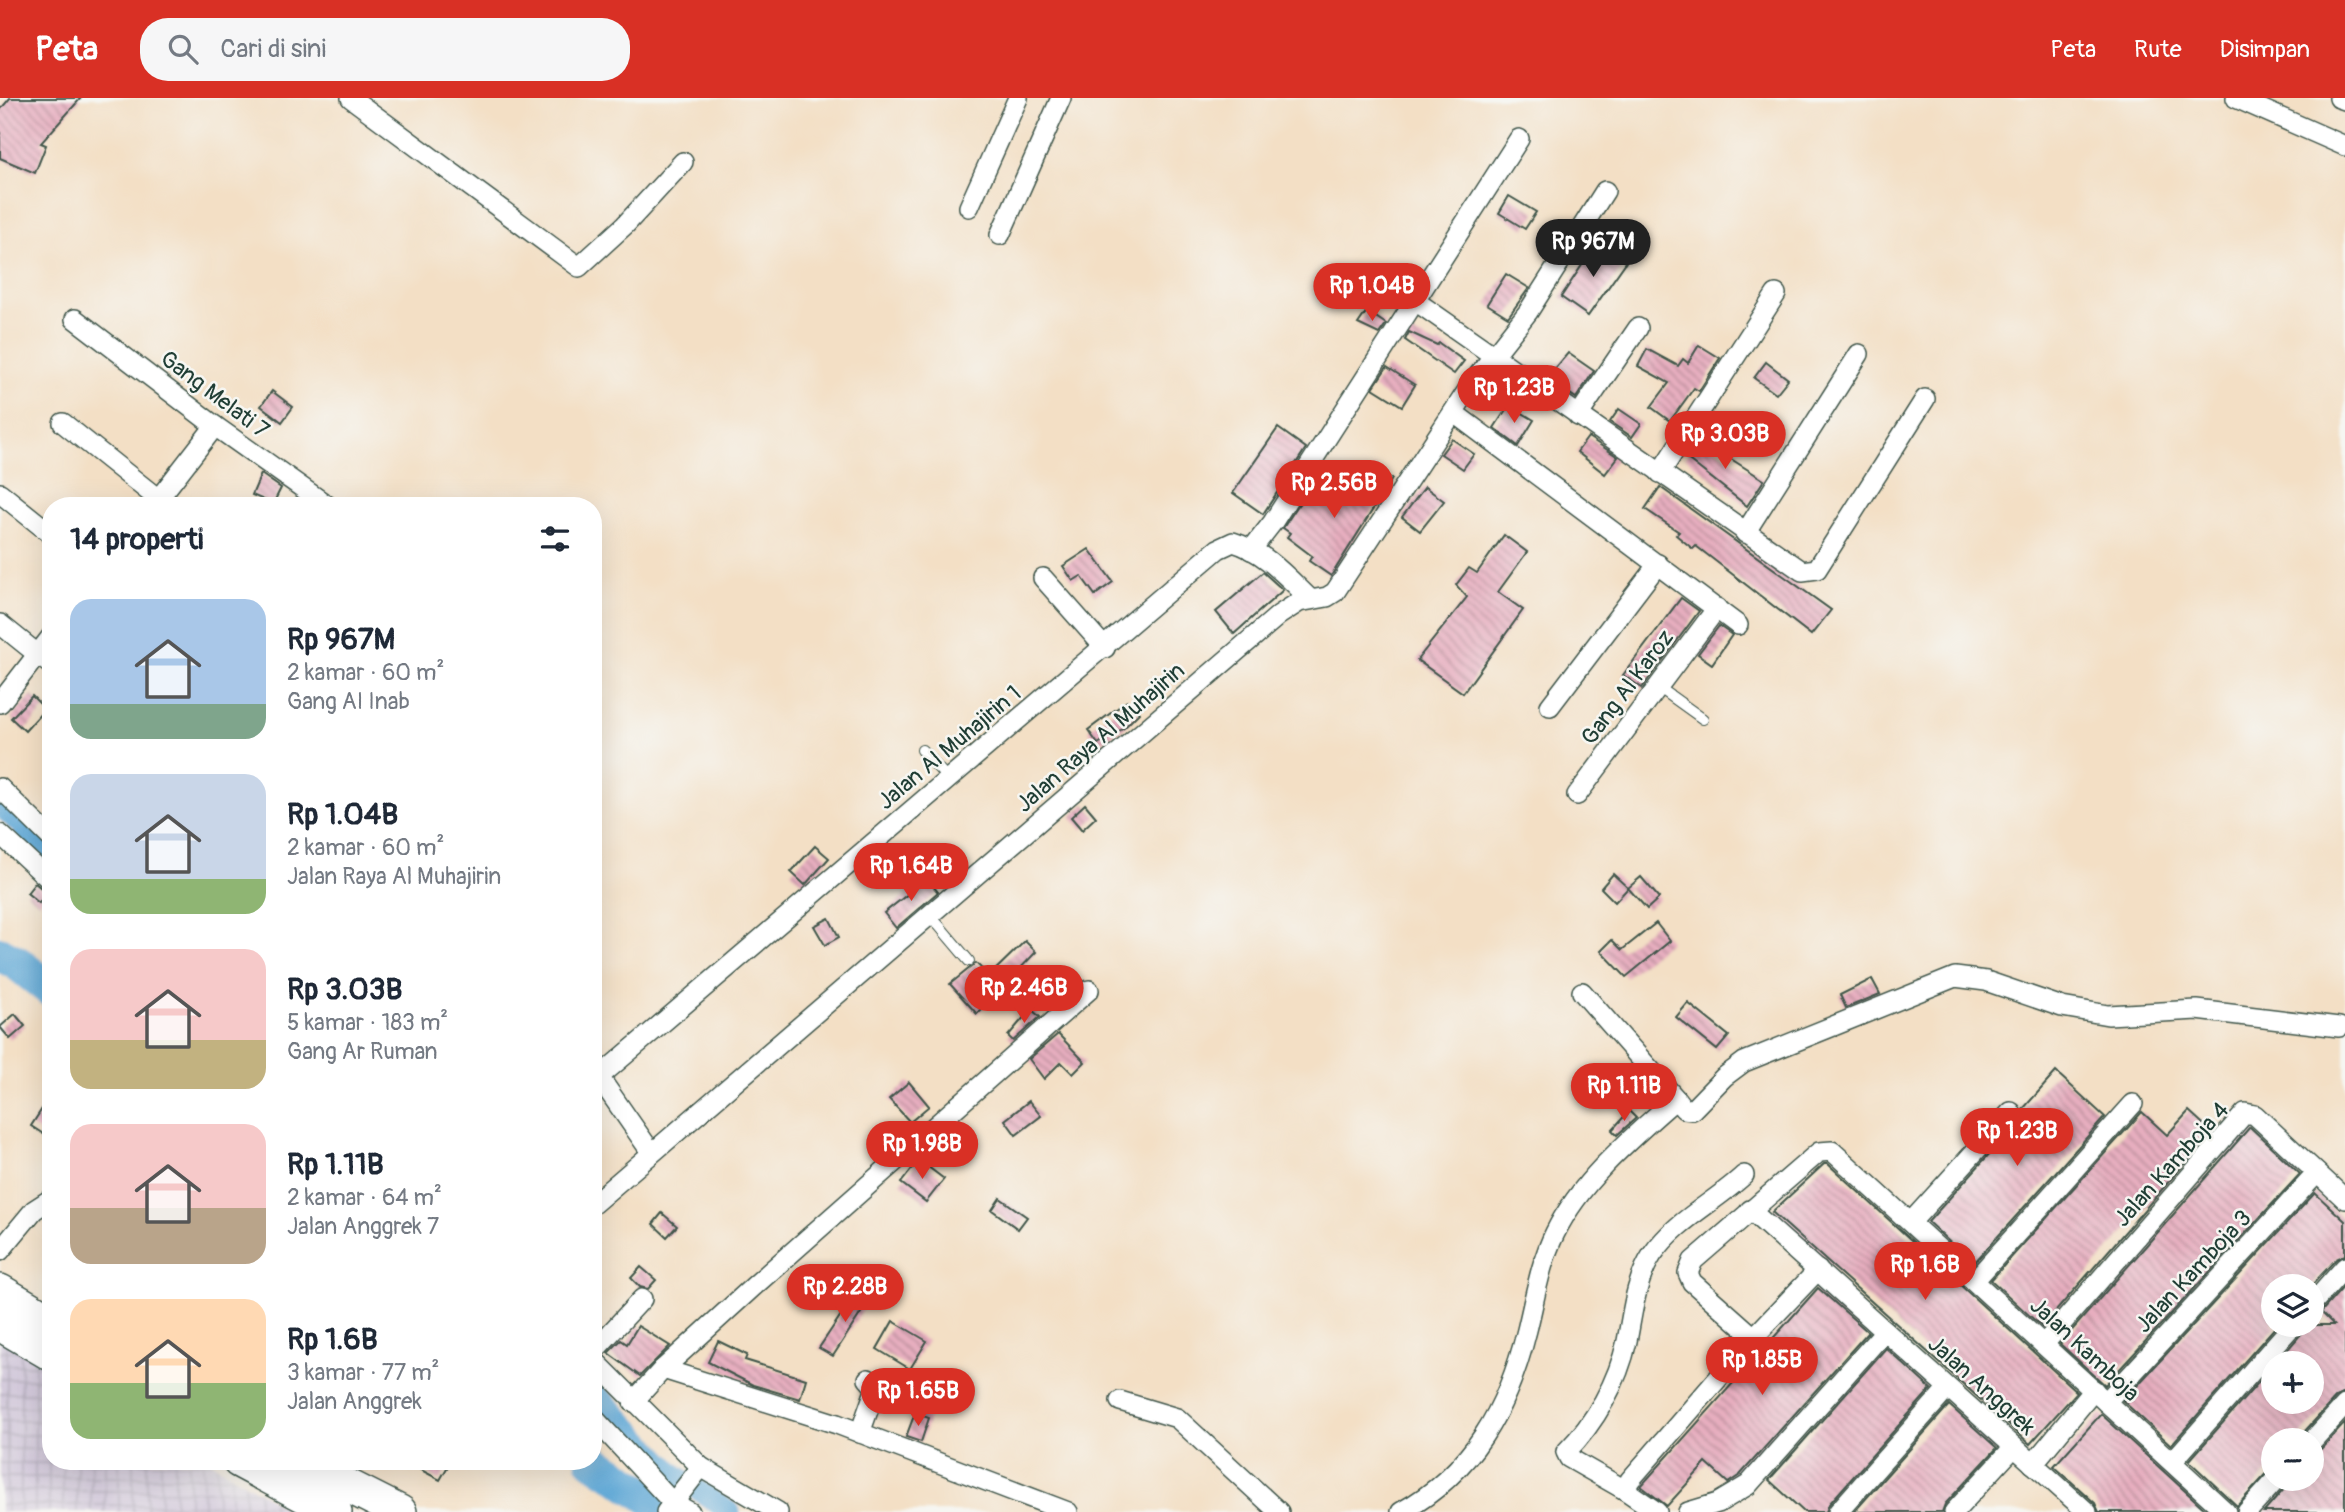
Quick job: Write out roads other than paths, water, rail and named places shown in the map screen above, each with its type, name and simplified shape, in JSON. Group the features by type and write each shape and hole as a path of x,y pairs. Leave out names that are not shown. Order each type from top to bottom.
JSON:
{"highway":[{"path":"0,1291 42,1316"},
{"path":"0,1324 42,1349"},
{"path":"256,1470 335,1512"},
{"path":"317,1470 400,1512"}],"street":[{"path":"351,98 579,267 625,225 683,162"},
{"path":"969,207 1018,98"},
{"path":"1000,235 1061,98"},
{"path":"2236,98 2345,146"},
{"path":"2339,98 2345,100"},
{"path":"1309,598 1278,568 1251,550 1273,522 1519,139"},
{"name":"Jalan Raya Al Muhajirin","path":"602,1196 1279,615 1309,598 1327,597 1335,593 1454,413 1528,312 1605,191"},
{"path":"1660,473 1776,294"},
{"path":"1414,300 1802,571 1817,569 1925,398"},
{"name":"Gang Melati 7","path":"75,319 215,426 315,497"},
{"path":"1578,416 1638,328"},
{"path":"1745,533 1859,354"},
{"path":"1454,413 1738,625"},
{"path":"63,423 151,497"},
{"path":"164,497 215,426"},
{"path":"0,493 42,527"},
{"name":"Jalan Al Muhajirin 1","path":"602,1074 1218,549 1233,542 1251,550"},
{"path":"1550,706 1658,564"},
{"path":"1043,578 1105,648"},
{"name":"Gang Al Karoz","path":"1577,795 1717,608"},
{"path":"0,624 42,658"},
{"path":"0,703 42,662"},
{"path":"0,788 42,829"},
{"path":"0,834 42,873"},
{"path":"1582,992 1684,1109 1692,1110 1724,1077 1744,1062 1955,977 1986,981 2062,1007 2108,1015 2197,1010 2339,1027"},
{"path":"633,1402 663,1369 1089,990"},
{"name":"Jalan Al Muhajirin 1","path":"602,1087 652,1152"},
{"path":"1401,1512 1429,1496 1451,1476 1478,1447 1494,1422 1524,1340 1544,1260 1567,1211 1602,1169 1676,1100"},
{"path":"1975,1280 2133,1104"},
{"path":"1911,1222 2011,1112"},
{"name":"Jalan Kamboja 4","path":"2044,1344 2245,1114 2255,1115 2345,1199"},
{"name":"Jalan Kamboja","path":"1750,1210 1825,1150 1832,1151 2226,1512"},
{"name":"Jalan Kamboja 3","path":"2033,1464 2316,1172"},
{"path":"1657,1512 1569,1458 1566,1452 1589,1427 1608,1390 1626,1345 1636,1290 1651,1256 1675,1227 1744,1175"},
{"path":"0,1251 34,1210 42,1205"},
{"path":"1750,1210 1693,1261 1688,1273 1692,1282 1754,1337"},
{"name":"Jalan Anggrek","path":"1750,1210 2081,1510"},
{"path":"2324,1291 2345,1267"},
{"path":"1625,1490 1636,1473 1754,1337 1818,1270"},
{"path":"602,1342 642,1299"},
{"path":"1688,1512 1718,1503 1748,1485 1885,1331"},
{"path":"2172,1462 2282,1337"},
{"path":"602,1369 696,1472 778,1512"},
{"path":"663,1369 860,1433 1068,1512"},
{"path":"860,1433 876,1388 869,1379"},
{"path":"1838,1512 1948,1388"},
{"path":"1120,1401 1177,1418 1279,1512"},
{"path":"2324,1428 2345,1405"},
{"path":"602,1427 671,1503 690,1512"},
{"path":"1954,1512 2014,1447"},
{"path":"671,1503 696,1472"},
{"path":"2247,1512 2266,1491"}],"lane":[{"path":"1657,685 1703,719"},
{"path":"922,750 948,779"},
{"path":"930,915 969,961"}],"waterway":[{"path":"0,805 42,847"},
{"path":"0,954 17,963 42,983"},
{"path":"602,1398 672,1472 730,1512"},
{"path":"602,1466 661,1505"}]}
